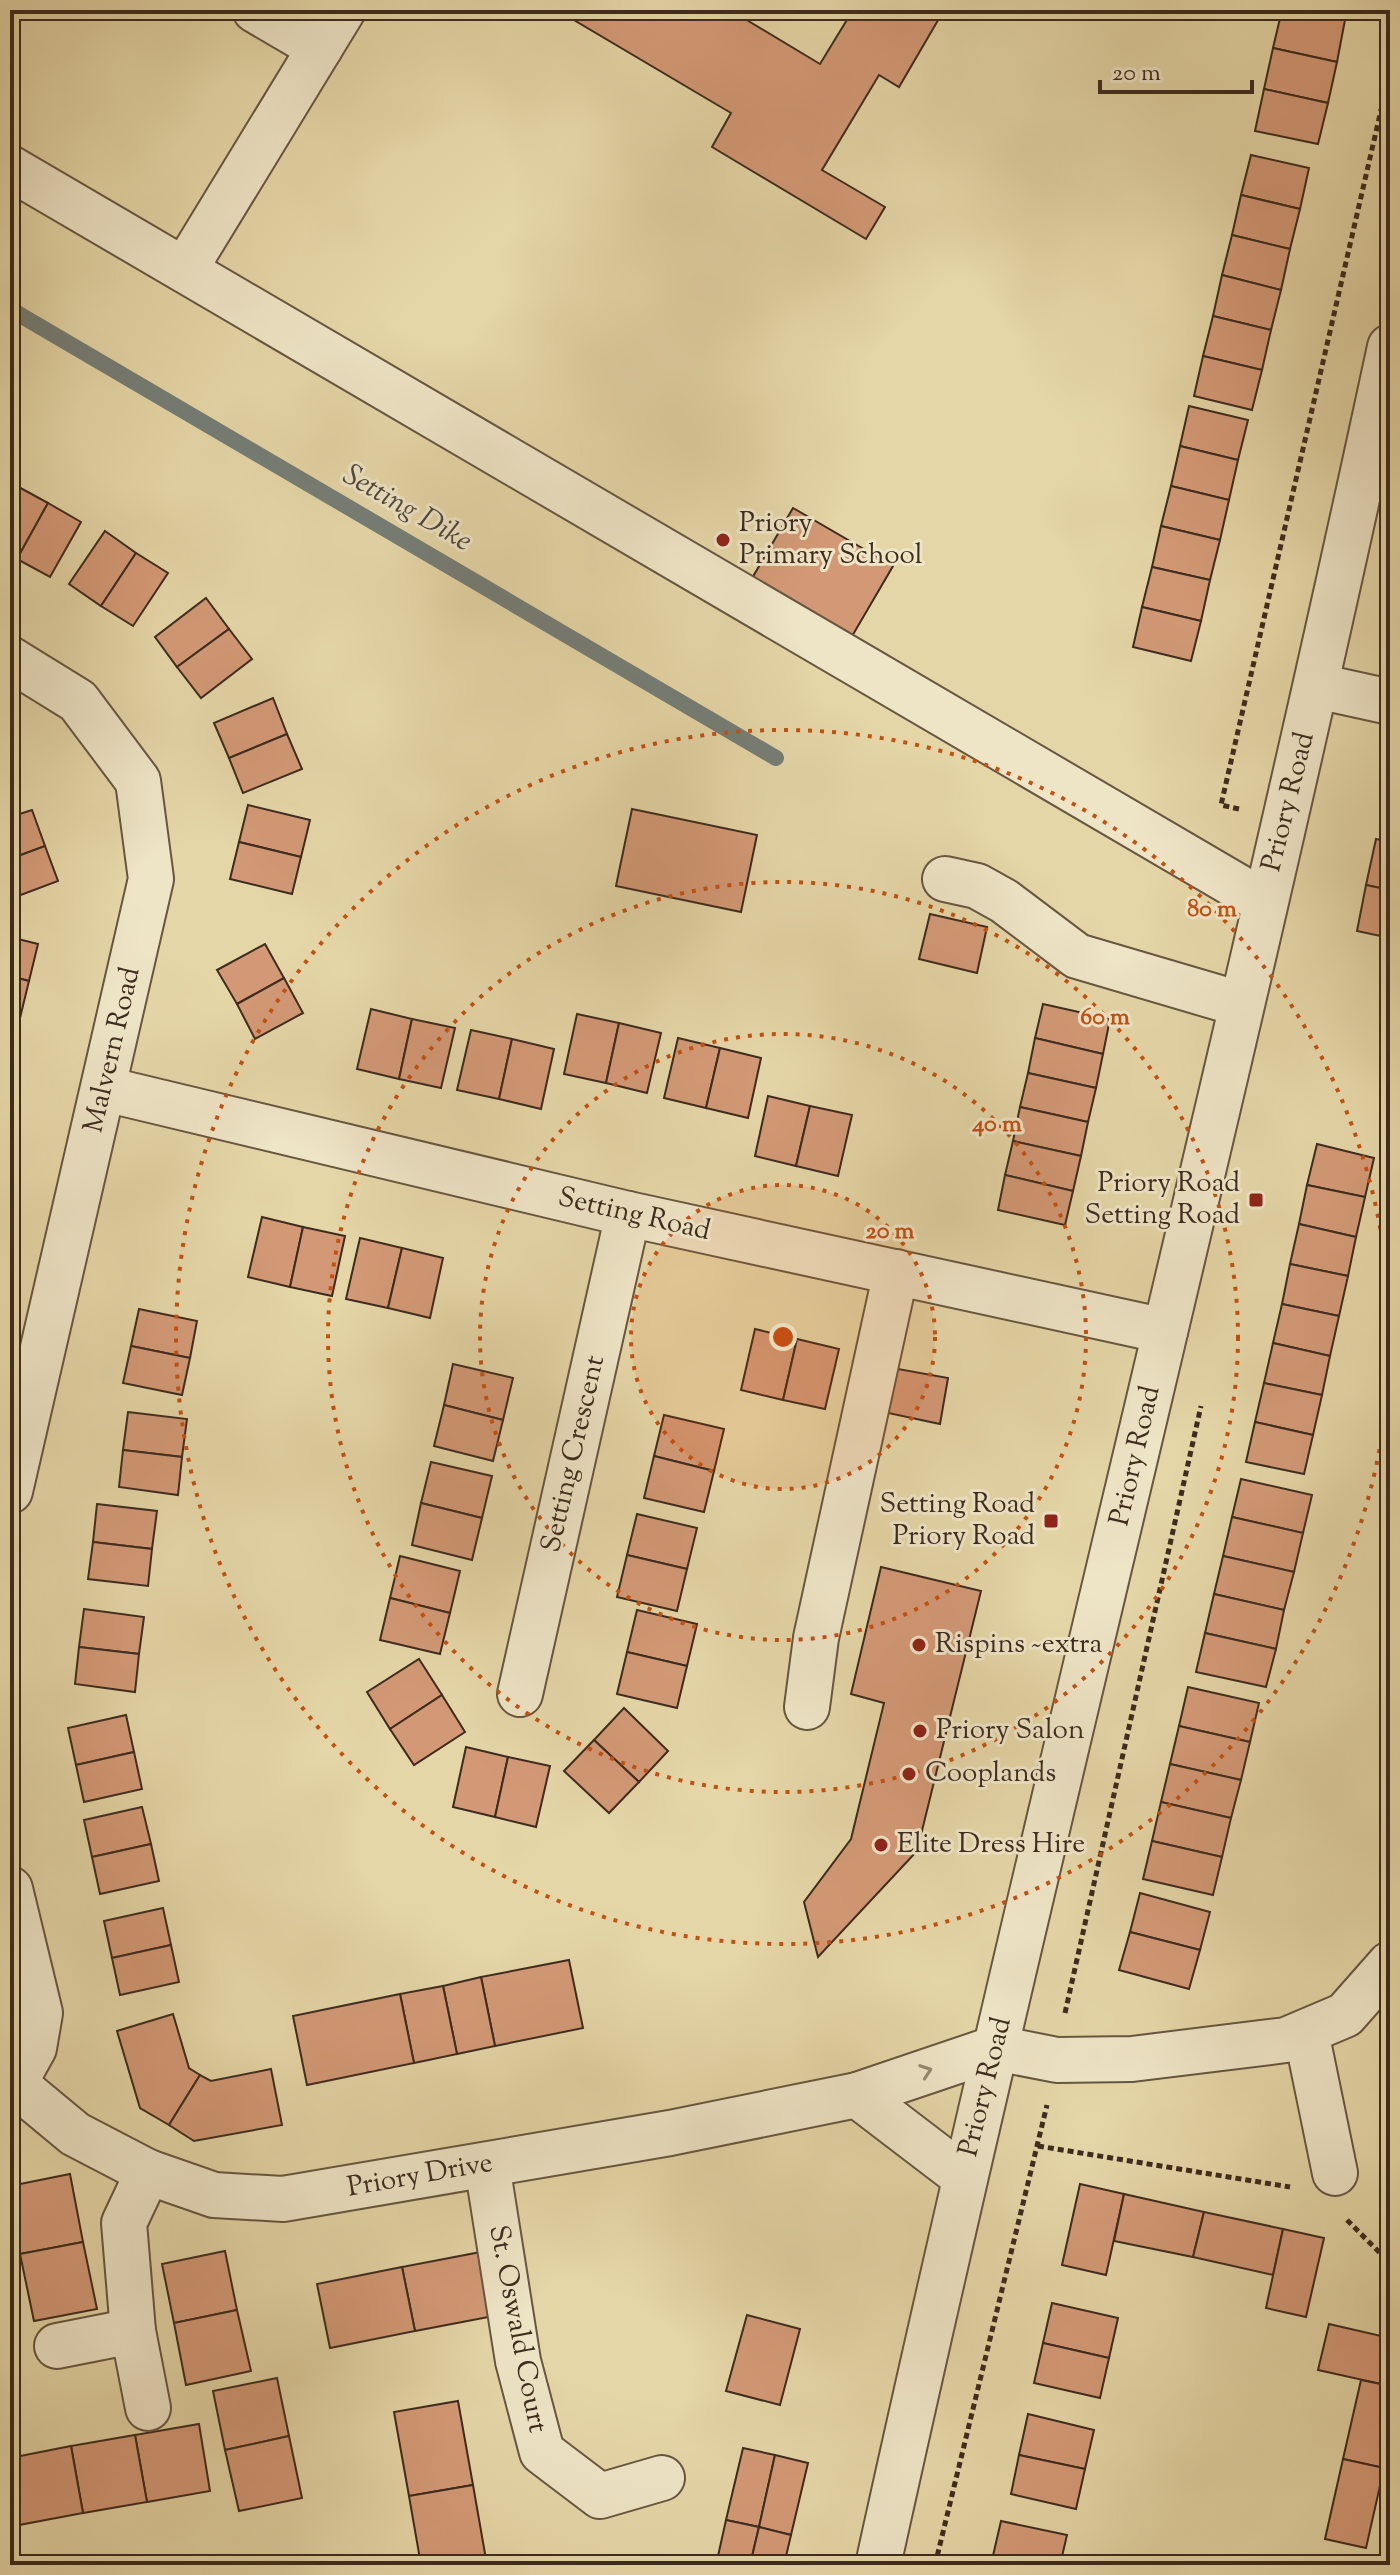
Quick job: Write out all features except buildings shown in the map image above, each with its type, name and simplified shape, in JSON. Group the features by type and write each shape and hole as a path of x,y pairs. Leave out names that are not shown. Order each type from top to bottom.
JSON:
{"street":[{"path":"255,10 320,48"},
{"path":"185,269 343,10"},
{"path":"10,168 1264,902"},
{"name":"Priory Road","path":"878,2565 963,2176 996,2048 1317,686 1390,347"},
{"name":"Malvern Road","path":"10,659 78,701 138,781 151,879 10,1491"},
{"path":"1317,686 1390,702"},
{"path":"945,879 977,886 1004,901 1077,956 1240,1004"},
{"name":"Setting Road","path":"105,1089 628,1214 1165,1331"},
{"name":"Setting Crescent","path":"520,1694 628,1214"},
{"path":"807,1707 816,1638 896,1272"},
{"path":"10,1889 40,2013 34,2048 12,2081"},
{"path":"996,2048 1057,2060 1132,2059 1286,2040 1345,2015 1390,1964"},
{"path":"1306,2032 1326,2191"},
{"name":"Priory Drive","path":"12,2081 75,2134 148,2172 214,2195 283,2199 487,2165 857,2095 996,2048"},
{"path":"857,2095 963,2176"},
{"name":"St. Oswald Court","path":"487,2165 518,2361 542,2452 600,2496 662,2478"},
{"path":"148,2172 124,2223 133,2331 148,2408"},
{"path":"57,2346 133,2331"}],"path":[{"path":"1038,2146 1326,2191 1390,2263"}],"waterway":[{"name":"Setting Dike","path":"10,309 776,758"}],"place":[{"name":"Priory Primary School","path":"723,540"},
{"name":"Priory Road Setting Road","path":"1256,1200"},
{"name":"Setting Road Priory Road","path":"1051,1521"},
{"name":"Rispins ~extra","path":"919,1645"},
{"name":"Priory Salon","path":"920,1731"},
{"name":"Cooplands","path":"909,1774"},
{"name":"Elite Dress Hire","path":"881,1845"}]}
